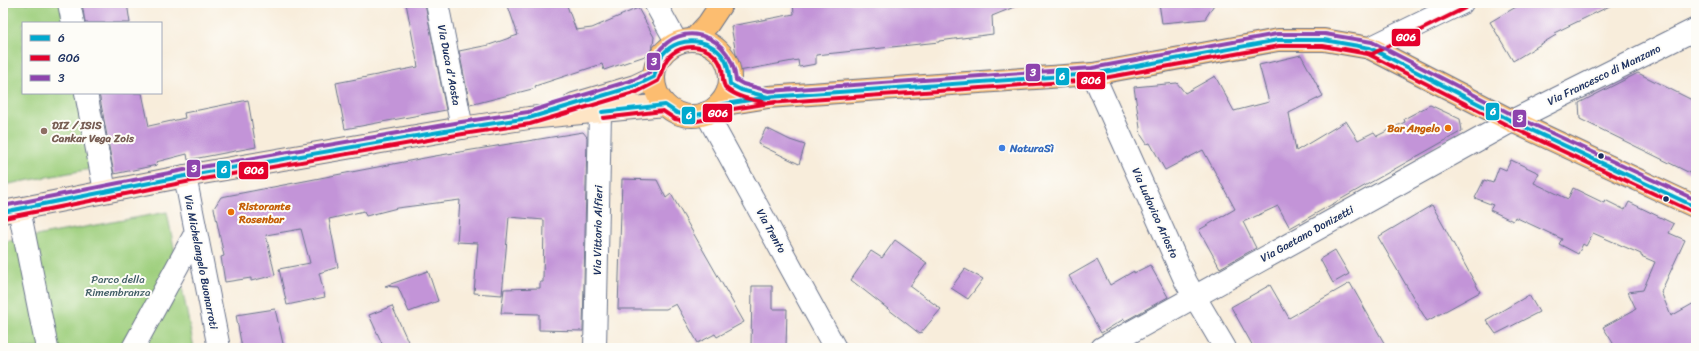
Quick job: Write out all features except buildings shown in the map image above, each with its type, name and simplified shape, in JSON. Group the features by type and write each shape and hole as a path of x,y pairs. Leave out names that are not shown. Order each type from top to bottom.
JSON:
{"main road":[{"path":"720,6 708,24 685,42 665,51 657,63 654,77 656,92 665,105 677,113 691,116 712,109 768,97 1093,74 1278,40 1324,40 1370,48 1512,121 1696,207"},
{"path":"714,47 715,28 720,6"},
{"path":"685,42 704,42 714,47 724,57 729,70 730,84 726,95 712,109"},
{"path":"529,118 635,86 654,77"},
{"path":"730,84 741,90 768,97"},
{"path":"11,210 184,176 462,128 529,118 665,105"}],"street":[{"path":"69,3 73,22"},
{"name":"Via Duca d'Aosta","path":"437,3 462,128"},
{"path":"655,3 685,42"},
{"path":"1370,48 1462,3"},
{"name":"Via Francesco di Manzano","path":"1512,121 1696,29"},
{"name":"Via Ludovico Ariosto","path":"1093,74 1186,282 1225,348"},
{"path":"86,94 105,191"},
{"name":"Via Trento","path":"712,109 835,348"},
{"name":"Via Vittorio Alfieri","path":"595,348 600,112"},
{"name":"Via Gaetano Donizetti","path":"1102,348 1512,121"},
{"name":"Via Michelangelo Buonarroti","path":"184,176 219,348"},
{"path":"11,210 47,348"},
{"path":"133,348 195,234"}],"green space":[{"name":"DIZ / ISIS Cankar Vega Zois","path":"3,3 62,3 66,22 22,22 22,94 78,94 91,169 3,185"},
{"name":"Parco della Rimembranza","path":"167,212 194,348 3,348 3,242"}],"transit line":[{"name":"G06","path":"1344,49 1372,54 1465,8"},
{"name":"3","path":"3,206 184,170 461,122 528,112 633,80 649,73 656,55 667,43 681,36 695,34 709,38 722,47 731,61 736,80 743,84 769,91 1092,68 1277,34 1325,34 1372,42 1515,116 1696,200"},
{"name":"6","path":"3,212 185,176 462,128 529,118 635,86 654,77 661,56 678,43 688,41 706,44 721,54 727,65 730,84 741,90 768,97 1093,74 1278,40 1324,40 1370,48 1512,121 1696,207"},
{"name":"G06","path":"4,218 186,182 463,134 530,124 637,92 658,81 668,58 681,49 689,47 704,49 717,59 722,69 724,85 731,92 746,98 768,103 1093,80 1279,46 1323,46 1368,54 1509,126 1693,212"},
{"name":"6","path":"602,112 665,105 677,113 691,116 706,113 719,105 775,96"},
{"name":"G06","path":"603,118 663,111 675,119 692,122 708,119 721,111 776,102"}],"place":[{"name":"Bar Angelo","path":"1448,128"},
{"name":"DIZ / ISIS Cankar Vega Zois","path":"44,131"},
{"name":"NaturaSì","path":"1002,148"},
{"name":"Ristorante Rosenbar","path":"231,212"}]}
